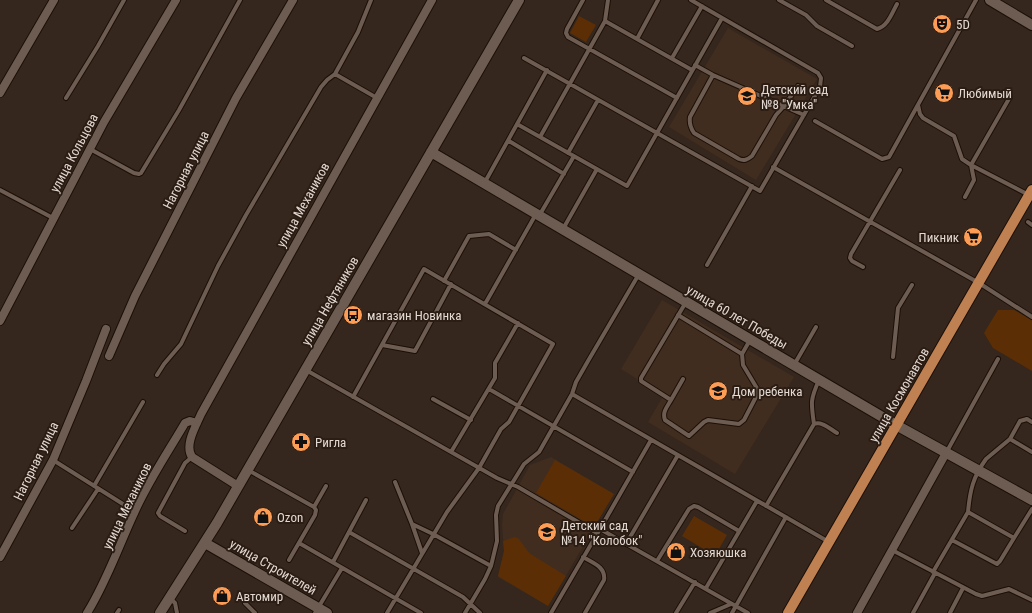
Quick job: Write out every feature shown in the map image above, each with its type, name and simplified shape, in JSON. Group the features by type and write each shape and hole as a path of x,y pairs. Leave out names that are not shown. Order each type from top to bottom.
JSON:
{"main road":[{"name":"улица Нефтяников","path":"160,613 205,543 519,0"},
{"path":"990,0 1032,25"},
{"name":"улица 60 лет Победы","path":"431,152 896,425 1032,500"},
{"name":"улица Космонавтов","path":"789,612 896,425 1030,198"},
{"name":"улица Строителей","path":"205,543 320,611"}],"street":[{"path":"0,93 54,0"},
{"name":"улица Кольцова","path":"0,321 108,115 176,0"},
{"name":"Нагорная улица","path":"109,356 135,296 236,98 293,0"},
{"name":"улица Механиков","path":"192,457 189,449 192,437 197,423 209,400 432,0"},
{"name":"Нагорная улица","path":"0,557 53,460 106,329"},
{"name":"улица Механиков","path":"87,613 112,564 143,493 185,423 190,421 197,423"},
{"path":"857,613 946,453"},
{"path":"192,457 238,486"}],"lane":[{"path":"66,98 124,0"},
{"path":"90,149 134,173 141,173 179,110 240,0"},
{"path":"157,376 164,364 181,344 218,266 249,209 321,88 327,80 335,74 358,32 371,0"},
{"path":"583,0 567,29 566,33 568,37 677,98"},
{"path":"540,137 605,20 608,0"},
{"path":"637,38 658,0"},
{"path":"524,58 760,191 820,87 821,78 818,73 691,0"},
{"path":"779,0 806,14 817,26 852,46"},
{"path":"826,0 877,29 886,25 897,4"},
{"path":"815,121 882,159 889,157 976,0"},
{"path":"672,58 702,6"},
{"path":"517,124 627,186 722,18"},
{"path":"605,20 692,70"},
{"path":"695,65 713,75 804,115"},
{"path":"484,184 547,70"},
{"path":"335,74 377,98"},
{"path":"713,75 690,116 690,128 694,133 739,159 744,160 752,156 776,115 798,86"},
{"path":"965,197 974,180 971,165 1010,97"},
{"path":"568,153 598,100"},
{"path":"918,103 918,109 923,118 954,136 962,159 1030,198"},
{"path":"509,141 564,174"},
{"path":"485,304 537,215 574,156"},
{"path":"773,167 979,283 1032,317"},
{"path":"562,230 597,169"},
{"path":"863,267 852,261 850,258 851,254 900,170"},
{"path":"707,265 752,186"},
{"path":"0,190 53,218"},
{"path":"444,281 469,236 488,234 516,250"},
{"path":"353,397 424,269 553,344 509,422 501,429 479,468 451,506 433,534 387,613"},
{"path":"465,613 491,566 497,541 497,511 524,464 539,452 572,394 576,382 639,274"},
{"path":"382,346 415,351 451,284"},
{"path":"893,357 898,308 912,285"},
{"path":"671,400 641,381 686,302"},
{"path":"678,315 742,354"},
{"path":"451,452 495,378 495,363 518,323"},
{"path":"794,365 816,327"},
{"path":"683,379 665,410 665,420 689,436 708,420 739,424 744,420 758,393 758,390 743,365 742,354 750,339"},
{"path":"946,453 998,359"},
{"path":"305,370 497,478 512,483 598,531 626,544 748,613"},
{"path":"766,506 814,424 811,402 819,380"},
{"path":"489,389 633,472"},
{"path":"572,394 829,542"},
{"path":"433,399 471,420"},
{"path":"94,486 143,402"},
{"path":"913,613 968,512 970,490 986,459 1010,440 1020,421 1027,419 1032,422"},
{"path":"814,424 822,424 837,433"},
{"path":"551,613 651,440"},
{"path":"1010,440 1032,452"},
{"path":"626,544 678,455"},
{"path":"185,531 160,516 158,513 185,463 192,457"},
{"path":"53,460 134,512"},
{"path":"247,470 314,507 316,510 315,515 289,560"},
{"path":"395,482 422,553"},
{"path":"314,507 326,486"},
{"path":"72,528 98,489"},
{"path":"332,562 366,500"},
{"path":"706,588 757,501"},
{"path":"657,561 691,507 698,507 739,531"},
{"path":"952,540 997,564 1032,508"},
{"path":"968,512 1014,538"},
{"path":"732,613 786,517"},
{"path":"412,524 491,566"},
{"path":"349,532 463,597 480,613"},
{"path":"299,543 421,613"},
{"path":"892,550 963,588 982,596 1009,589 1032,600"},
{"path":"583,557 602,569 605,574 604,580 585,613"},
{"path":"320,611 342,568"},
{"path":"676,613 695,582"},
{"path":"950,613 963,588"},
{"path":"170,598 175,603 177,613"},
{"path":"245,603 255,613"},
{"path":"710,613 731,604"}],"shaded area":[{"path":"579,16 596,25 586,42 570,33"},
{"name":"Детский сад №8 \"Умка\"","path":"728,28 817,79 756,180 669,127"},
{"name":"Дом ребенка","path":"662,300 794,377 735,474 648,422 662,398 639,384 637,379 621,369"},
{"path":"998,310 1014,310 1032,320 1032,371 993,348 984,333"},
{"name":"Детский сад №14 \"Колобок\"","path":"551,457 614,494 548,606 498,577 504,551 502,525 503,514 530,465"},
{"path":"555,460 614,494 594,527 536,493"},
{"path":"694,516 727,535 715,556 682,536"},
{"path":"515,537 519,539 529,553 566,576 548,606 498,576 504,551 503,541"}],"place":[{"name":"5D","path":"942,24"},
{"name":"Любимый","path":"944,93"},
{"name":"Детский сад №8 \"Умка\"","path":"747,96"},
{"name":"Пикник","path":"973,237"},
{"name":"магазин Новинка","path":"353,315"},
{"name":"Дом ребенка","path":"718,391"},
{"name":"Ригла","path":"301,442"},
{"name":"Ozon","path":"263,517"},
{"name":"Детский сад №14 \"Колобок\"","path":"547,532"},
{"name":"Хозяюшка","path":"676,552"},
{"name":"Автомир","path":"222,596"}]}
